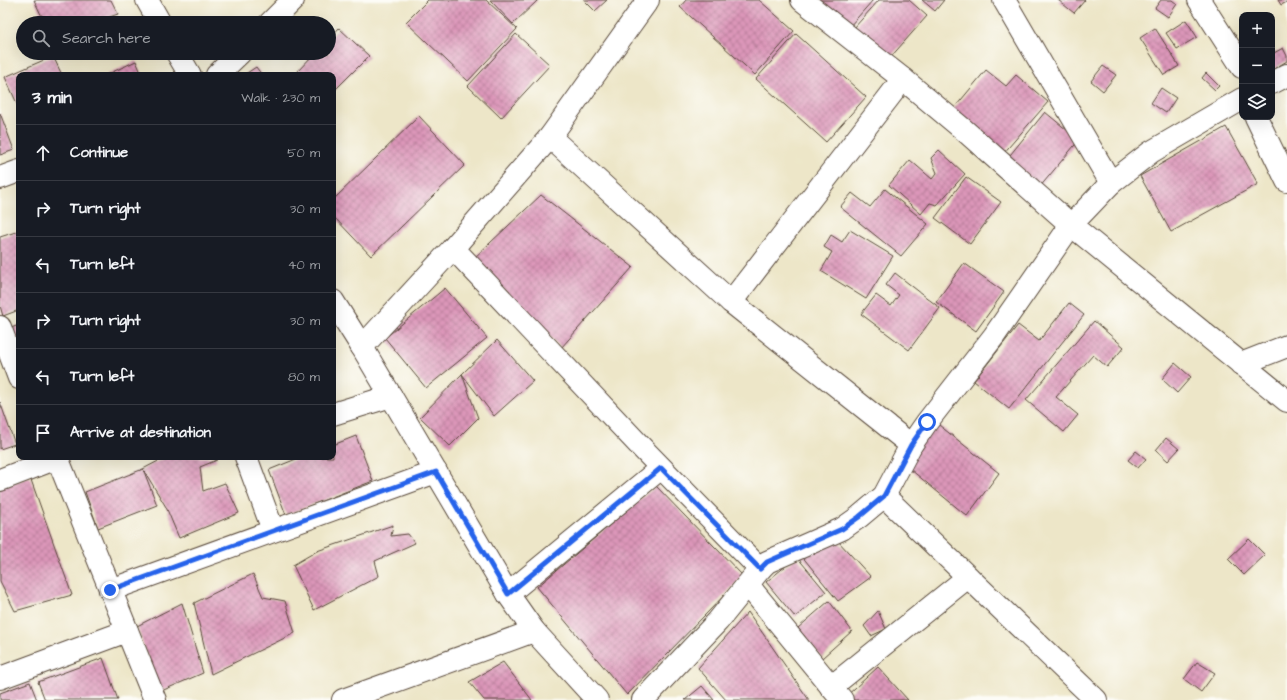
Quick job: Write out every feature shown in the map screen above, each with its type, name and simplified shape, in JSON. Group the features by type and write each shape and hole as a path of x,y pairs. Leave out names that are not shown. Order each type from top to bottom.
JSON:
{"street":[{"path":"146,0 156,16"},
{"path":"277,16 293,0"},
{"path":"362,347 453,248 550,137 648,0"},
{"path":"802,0 903,79 964,130 1071,225 1287,401"},
{"path":"1004,0 1111,183"},
{"path":"1199,0 1239,62"},
{"path":"181,60 188,72"},
{"path":"221,72 233,60"},
{"path":"1275,81 1287,75"},
{"path":"731,302 903,79"},
{"path":"643,700 718,621 767,562 842,529 884,496 911,445 927,422 994,336 1071,225 1111,183 1151,152 1239,101"},
{"path":"1257,120 1287,181"},
{"path":"550,137 731,302 911,445"},
{"path":"0,178 16,172"},
{"path":"453,248 661,468 754,577 837,693 968,577"},
{"path":"336,306 508,594 534,631 597,700"},
{"path":"0,327 11,375"},
{"path":"1241,364 1287,346"},
{"path":"336,413 391,396"},
{"path":"0,480 52,460"},
{"path":"58,460 155,700"},
{"path":"247,460 273,530"},
{"path":"508,594 661,468"},
{"path":"110,590 436,472"},
{"path":"884,496 1096,700"},
{"path":"0,678 128,631"},
{"path":"343,700 534,631"}],"building":[{"path":"34,0 111,0 118,14 112,16 42,16"},
{"path":"428,0 486,0 517,29 468,81 406,22"},
{"path":"490,0 538,0 513,24"},
{"path":"584,0 607,0 595,11"},
{"path":"686,0 759,0 794,31 755,75 680,7"},
{"path":"819,0 873,0 849,27"},
{"path":"879,0 909,0 927,16 889,59 854,28"},
{"path":"922,0 944,0 935,11"},
{"path":"1058,0 1085,0 1074,13"},
{"path":"1161,0 1172,0 1177,4 1168,17 1155,8"},
{"path":"1278,0 1287,0 1287,2 1281,5"},
{"path":"1186,20 1197,37 1177,49 1166,33"},
{"path":"339,28 369,56 336,89 336,72 297,72 308,60 336,60 336,31"},
{"path":"1155,28 1179,66 1164,75 1140,38"},
{"path":"516,34 550,65 501,118 468,86"},
{"path":"796,34 866,97 826,142 756,79"},
{"path":"1283,48 1287,56 1287,61 1275,68 1275,52"},
{"path":"44,60 55,60 61,72 16,72"},
{"path":"136,61 141,72 112,72"},
{"path":"1103,66 1116,75 1103,91 1091,81"},
{"path":"256,67 260,72 248,72"},
{"path":"986,70 1006,86 1016,75 1048,102 1002,155 951,112"},
{"path":"16,72 16,101 5,77"},
{"path":"1206,73 1219,86 1215,90 1202,78"},
{"path":"1161,88 1176,98 1166,113 1151,103"},
{"path":"1045,112 1079,140 1039,188 1006,160"},
{"path":"0,113 14,150 0,155"},
{"path":"419,116 465,165 371,256 336,219 336,197"},
{"path":"1226,127 1258,184 1171,232 1140,176"},
{"path":"939,150 965,174 937,205 930,203 921,214 889,185 910,160 932,179 937,173 931,158"},
{"path":"966,177 1001,202 970,244 935,218"},
{"path":"885,189 928,224 901,256 840,207 852,193 870,207"},
{"path":"541,195 633,267 561,348 473,259"},
{"path":"850,230 893,256 866,299 821,271 832,252 824,247 831,235 842,242"},
{"path":"16,232 16,311 3,316 0,306 0,237"},
{"path":"964,263 1004,292 976,331 936,302"},
{"path":"895,273 940,308 909,350 861,314 876,295 891,306 899,295 886,285"},
{"path":"445,288 487,338 426,388 385,338"},
{"path":"1069,303 1084,315 1009,409 974,381 1018,325 1039,341"},
{"path":"1094,321 1124,347 1107,367 1093,355 1056,397 1078,415 1064,432 1026,400"},
{"path":"16,326 16,339 11,328"},
{"path":"497,340 533,381 494,416 462,374"},
{"path":"1175,363 1191,377 1177,393 1162,379"},
{"path":"462,374 478,418 450,446 420,417"},
{"path":"0,402 15,444 0,449"},
{"path":"934,421 999,473 967,516 905,465"},
{"path":"356,436 373,481 286,515 269,470 294,460 336,460 336,444"},
{"path":"1166,438 1179,449 1168,461 1156,450"},
{"path":"1136,451 1146,459 1138,468 1128,460"},
{"path":"160,460 217,460 200,467 203,491 225,483 239,513 179,538 166,507 143,469"},
{"path":"143,469 157,505 98,528 85,492"},
{"path":"30,477 72,595 15,611 0,581 0,487"},
{"path":"656,486 743,576 627,695 537,587"},
{"path":"393,525 391,536 408,534 415,543 375,561 379,576 314,610 293,565 317,551"},
{"path":"1249,539 1265,555 1244,575 1228,559"},
{"path":"838,541 871,577 838,601 801,555"},
{"path":"797,557 826,592 795,617 766,582"},
{"path":"253,574 263,597 285,601 295,633 211,674 194,603"},
{"path":"829,601 852,631 822,658 798,628"},
{"path":"182,603 203,673 159,692 137,626"},
{"path":"878,611 886,629 871,636 864,626"},
{"path":"748,612 809,700 726,700 698,668"},
{"path":"103,658 118,700 45,700 38,682"},
{"path":"503,662 532,700 484,700 469,682"},
{"path":"1197,662 1215,673 1201,692 1184,679"},
{"path":"878,667 908,700 846,700 844,698"},
{"path":"30,682 37,700 0,700 0,693"},
{"path":"702,686 714,700 685,700"}],"route":[{"path":"110,590 436,472 508,594 661,468 760,569 767,562 842,529 884,496 911,445 927,422"}]}
